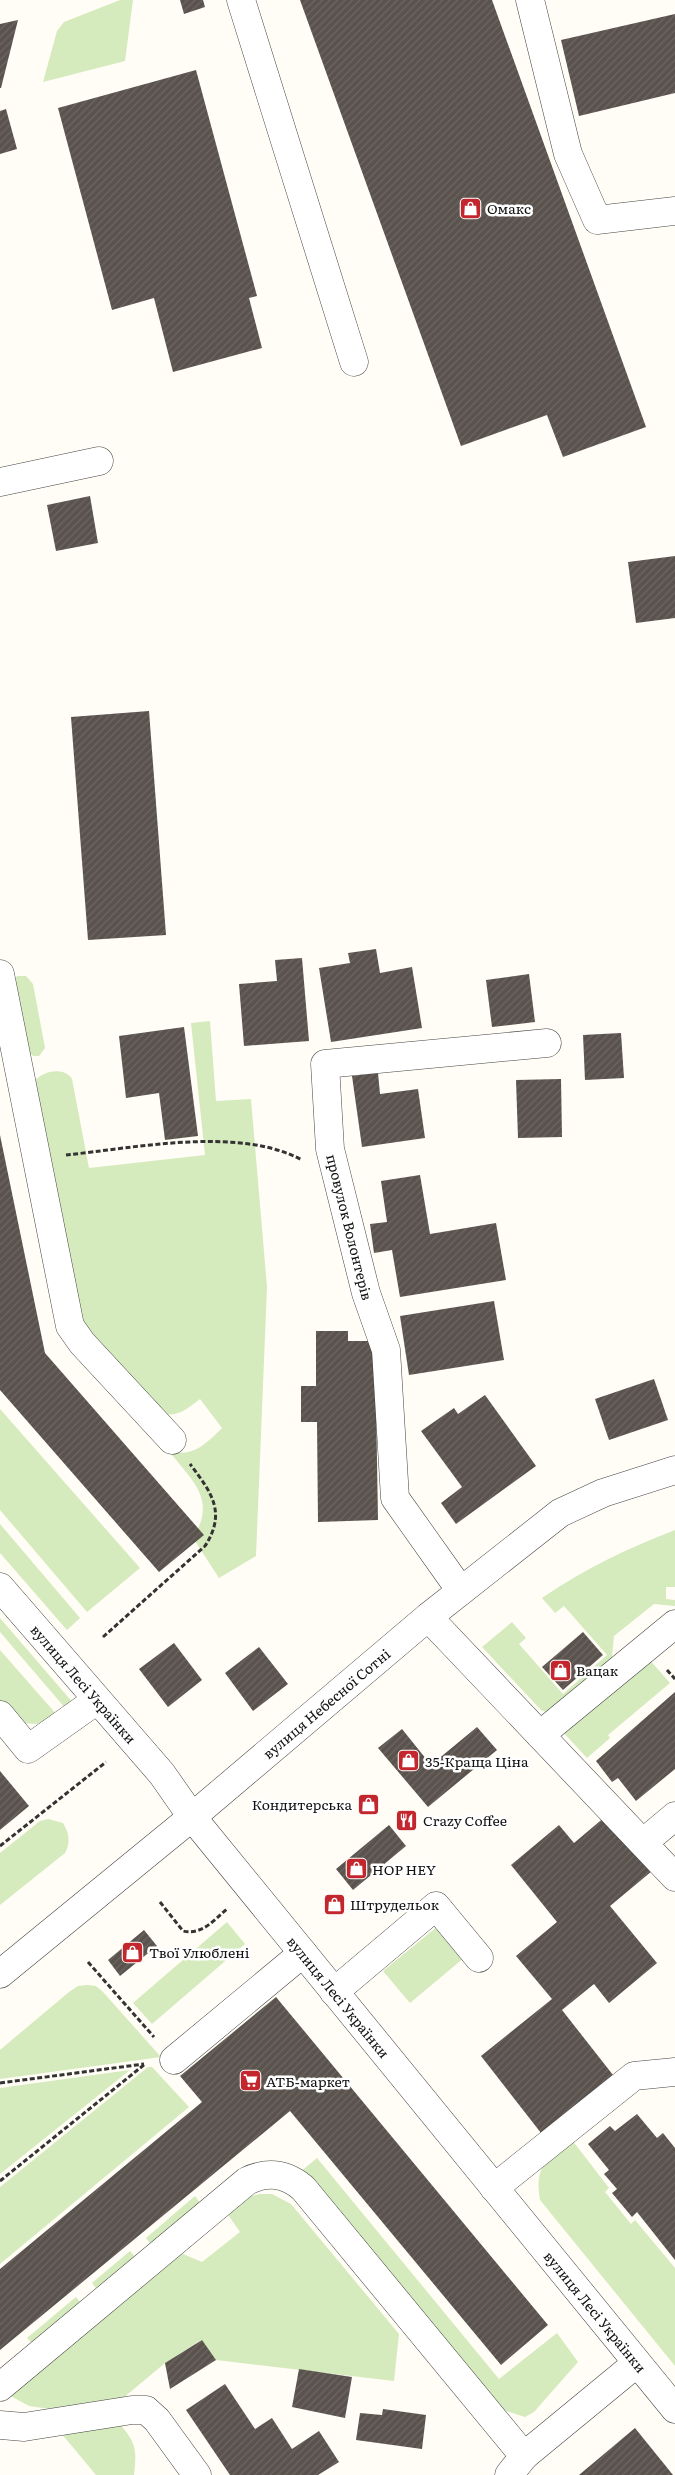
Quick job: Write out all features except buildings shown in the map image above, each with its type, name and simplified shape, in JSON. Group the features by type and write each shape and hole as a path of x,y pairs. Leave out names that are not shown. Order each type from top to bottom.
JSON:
{"street":[{"path":"241,0 354,362"},
{"path":"530,0 568,154 597,220 675,211"},
{"path":"0,482 99,461"},
{"path":"0,974 70,1326 82,1343 172,1440"},
{"name":"провулок Волонтерів","path":"461,1591 395,1498 386,1350 366,1293 330,1149 325,1064 547,1043"},
{"name":"вулиця Небесної Сотні","path":"0,1974 192,1817 428,1617 560,1513 603,1493 675,1470"},
{"name":"вулиця Лесі Українки","path":"0,1587 162,1774 192,1817 675,2409"},
{"path":"428,1617 644,1842 675,1877"},
{"path":"540,1735 675,1624"},
{"path":"0,1715 28,1749 97,1700"},
{"path":"644,1842 675,1816"},
{"path":"334,1992 436,1906 479,1958"},
{"path":"174,2060 303,1953"},
{"path":"494,2188 634,2076 675,2072"},
{"path":"0,2387 247,2181 258,2176 281,2175 303,2188 517,2465 637,2362"},
{"path":"0,2425 24,2427 132,2410 146,2410 157,2420 198,2475"}],"path":[{"path":"36,1158 225,1142 255,1145 286,1152 313,1166 339,1188"},
{"path":"103,1637 205,1546 216,1524 213,1498 172,1440"},
{"path":"0,1846 106,1762"},
{"path":"160,1902 183,1931 192,1933 201,1931 227,1909"},
{"path":"88,1962 174,2060"},
{"path":"0,2083 174,2060"},
{"path":"0,2181 145,2064"}],"green space":[{"path":"120,0 133,0 125,61 43,82 57,31 64,22"},
{"path":"17,976 26,976 33,984 45,1048 39,1056 33,1056 28,1051 14,980"},
{"path":"210,1021 216,1101 251,1099 267,1287 256,1556 219,1578 193,1538 200,1524 203,1512 199,1491 169,1451 185,1453 192,1451 204,1444 222,1428 200,1399 179,1413 163,1414 81,1326 33,1083 41,1075 58,1071 64,1072 72,1079 89,1168 205,1155 191,1023"},
{"path":"0,1409 140,1568 87,1612 0,1510"},
{"path":"0,1524 80,1618 67,1630 0,1553"},
{"path":"675,1530 675,1587 666,1587 666,1599 675,1600 675,1606 654,1604 614,1636 611,1666 548,1713 541,1710 482,1647 512,1622 526,1638 519,1644 563,1694 607,1655 564,1606 555,1613 542,1598 607,1560"},
{"path":"0,1618 74,1704 66,1709 0,1632"},
{"path":"0,1650 57,1715 37,1724 21,1723 14,1718 0,1701"},
{"path":"648,1658 670,1683 608,1735 610,1738 587,1758 561,1730"},
{"path":"48,1819 63,1823 65,1827 69,1841 65,1853 0,1905 0,1853 40,1821"},
{"path":"227,1922 245,1944 152,2024 133,2003"},
{"path":"438,1926 465,1957 410,2003 383,1971"},
{"path":"78,1986 96,1986 103,1992 161,2057 0,2079 0,2050 69,1992"},
{"path":"148,2067 152,2067 189,2107 0,2264 0,2187"},
{"path":"130,2070 0,2174 0,2088"},
{"path":"572,2140 609,2188 605,2192 631,2224 635,2220 675,2268 675,2366 540,2200 539,2179 544,2165"},
{"path":"317,2158 499,2379 557,2333 578,2362 534,2412 525,2417 503,2410 300,2172"},
{"path":"260,2194 272,2194 291,2204 399,2334 394,2381 216,2360 201,2340 165,2363 122,2399 50,2409 29,2406 7,2394 178,2254 183,2254 202,2262 240,2232 224,2209 238,2199"},
{"path":"195,2196 203,2207 154,2248 146,2238"},
{"path":"130,2251 139,2261 100,2293 92,2283"},
{"path":"76,2297 84,2307 36,2347 27,2338"},
{"path":"116,2418 131,2439 135,2450 134,2475 96,2475 56,2427"}],"place":[{"name":"Омакс","path":"471,208"},
{"name":"Вацак","path":"560,1670"},
{"name":"35-Краща Ціна","path":"409,1761"},
{"name":"Кондитерська","path":"368,1804"},
{"name":"Crazy Coffee","path":"407,1820"},
{"name":"HOP HEY","path":"356,1869"},
{"name":"Штрудельок","path":"334,1904"},
{"name":"Твої Улюблені","path":"133,1952"},
{"name":"АТБ-маркет","path":"250,2081"}]}
